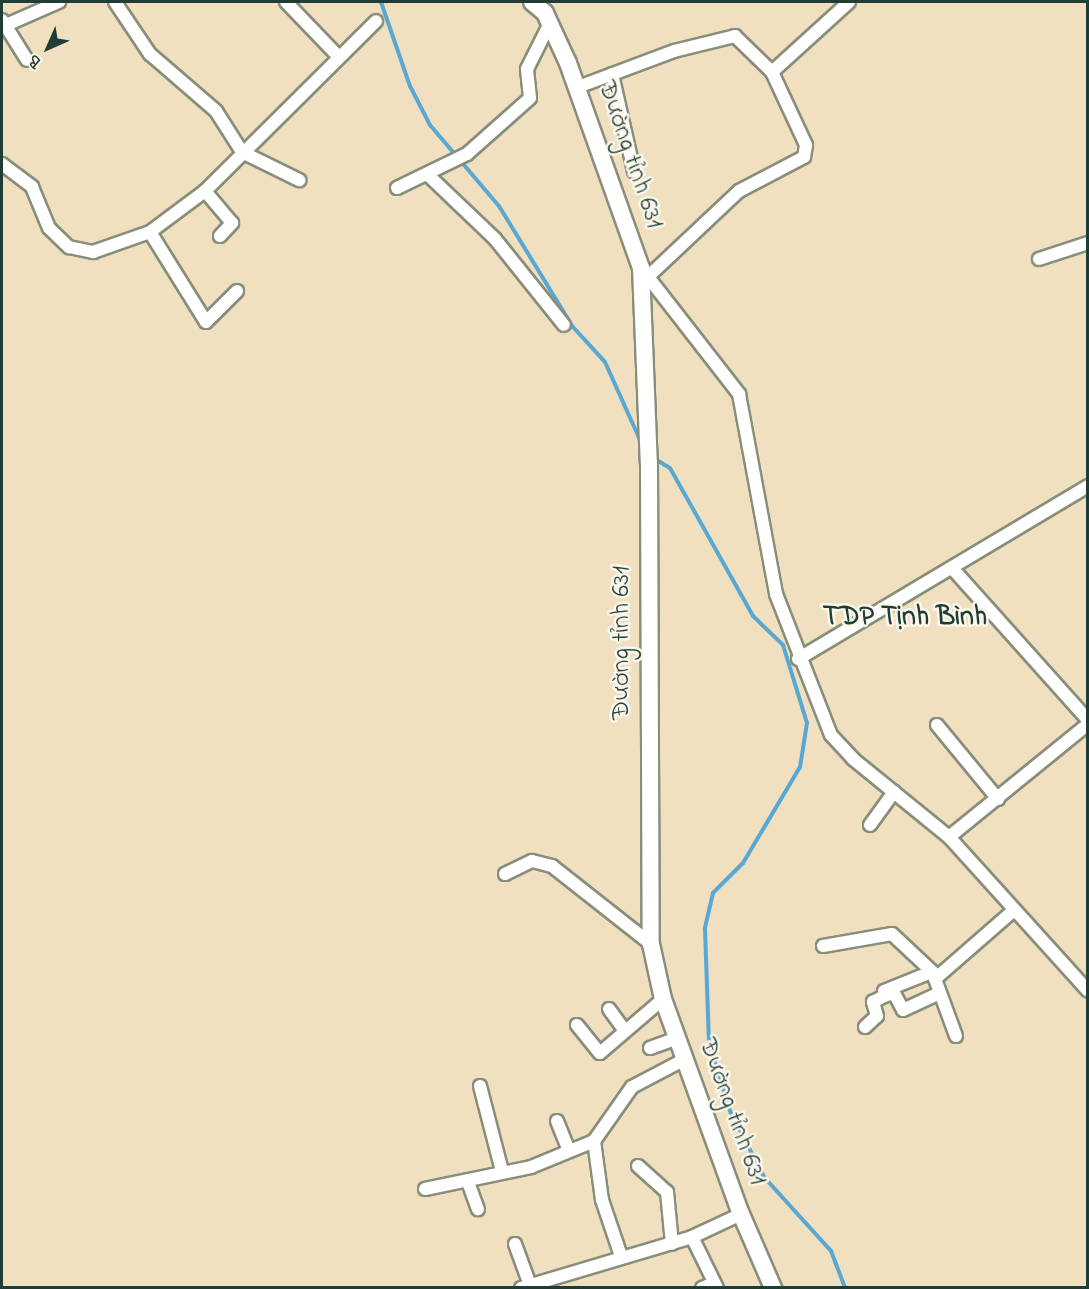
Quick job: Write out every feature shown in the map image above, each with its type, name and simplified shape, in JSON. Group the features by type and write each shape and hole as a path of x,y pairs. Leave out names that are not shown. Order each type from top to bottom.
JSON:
{"main road":[{"name":"Đường tỉnh 631","path":"538,3 550,23 578,87 653,268 646,417 649,464 650,936 663,999 741,1214 773,1287"}],"street":[{"path":"27,60 4,22 59,2"},
{"path":"115,2 150,54 216,111 242,152 299,180"},
{"path":"286,2 339,57"},
{"path":"772,72 849,2"},
{"path":"2,164 32,187 49,228 69,247 102,251 150,232 205,191 376,21"},
{"path":"397,188 467,154 530,98 527,69 550,23"},
{"path":"578,87 612,74 735,36 772,72 806,155 739,191 653,268 739,394 776,594 798,659 831,735 890,798 949,837 1007,916 1088,991"},
{"path":"612,74 634,172"},
{"path":"427,174 495,239 564,325"},
{"path":"205,191 232,223 220,236"},
{"path":"150,232 206,322 237,291"},
{"path":"1039,259 1088,243"},
{"path":"798,659 1088,486"},
{"path":"949,837 998,799 1088,722 952,568"},
{"path":"937,724 998,799"},
{"path":"870,825 890,798"},
{"path":"505,874 532,861 552,866 650,936"},
{"path":"883,992 933,974 1007,916"},
{"path":"823,946 892,934 933,974 956,1036"},
{"path":"866,1027 878,1016 873,1002 884,996 894,993 903,1010 939,994"},
{"path":"577,1024 598,1053 663,999"},
{"path":"609,1009 625,1031"},
{"path":"650,1048 678,1038"},
{"path":"425,1189 468,1182 502,1171 538,1165 594,1141 632,1087 685,1059"},
{"path":"480,1086 502,1171"},
{"path":"558,1121 569,1150"},
{"path":"594,1141 602,1200 621,1256"},
{"path":"638,1166 667,1192 672,1244"},
{"path":"468,1182 478,1209"},
{"path":"515,1244 526,1286 556,1282 621,1256 672,1244 741,1214"},
{"path":"692,1237 711,1286"}],"waterway":[{"path":"381,2 410,86 430,125 499,206 573,327 605,362 641,442"},
{"path":"655,459 670,468 753,616 783,645 807,723 800,767 743,863 713,893 705,929 709,1043 730,1111 764,1177 831,1251 845,1288"}],"district":[{"name":"TDP Tịnh Bình","path":"905,618"}]}
